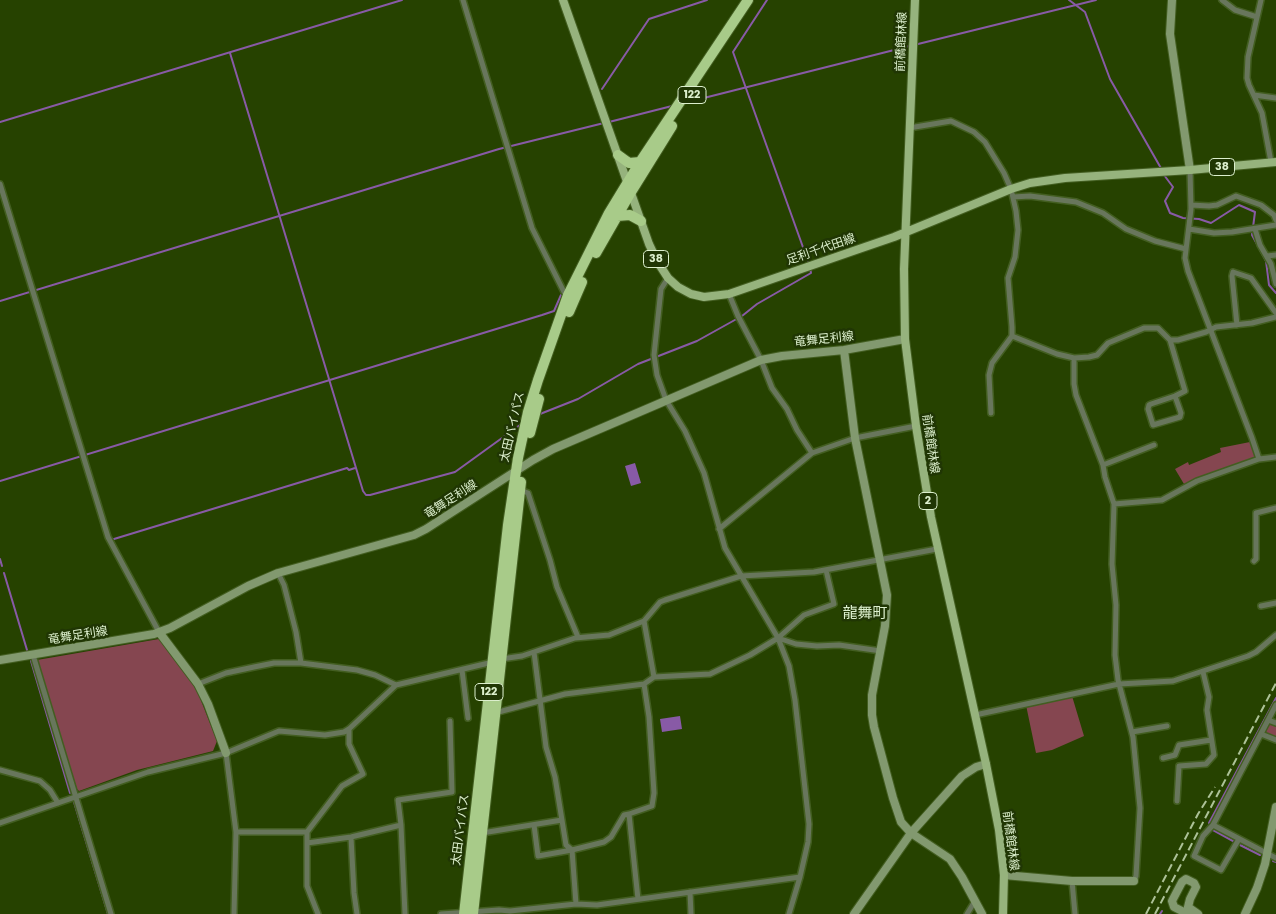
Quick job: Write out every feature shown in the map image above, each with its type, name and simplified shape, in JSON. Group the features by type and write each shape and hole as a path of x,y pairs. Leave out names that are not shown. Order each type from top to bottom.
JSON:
{"highway":[{"name":"太田バイパス","path":"468,913 496,661 508,525 520,469 545,380 570,309 600,246 617,216 640,162 748,0"},
{"name":"太田バイパス","path":"468,913 482,833 495,713 496,661 520,490 520,469 528,412 568,295 605,220 668,133 756,0"},
{"path":"618,154 628,162 640,162"},
{"path":"617,216 630,215 641,221"}],"main road":[{"name":"足利千代田線","path":"563,0 657,261 668,278 678,287 691,294 704,297 729,294 905,232 1030,183 1055,178 1190,170 1273,159"},
{"name":"前橋館林線","path":"915,0 912,99 908,128 905,232 905,340 916,426 937,549 986,764 999,830 1004,874 1003,914"}],"street":[{"path":"463,0 532,228 564,292 568,295"},
{"path":"1172,0 1170,34 1190,170 1191,205 1185,258 1188,271 1259,459"},
{"path":"1222,0 1235,10 1257,17"},
{"path":"1261,0 1247,67 1247,78 1262,113 1273,159"},
{"path":"1254,95 1276,98"},
{"path":"908,128 951,121 974,132 985,142 1004,173 1011,189 1018,230 1015,257 1008,278 1012,336 992,363 989,375 992,413"},
{"path":"0,184 108,537 159,632 198,684 208,704 226,753 236,832 234,914"},
{"path":"1013,197 1030,196 1076,202 1103,213 1130,231 1156,241 1186,249"},
{"path":"1191,205 1217,205 1236,196 1261,205 1274,215 1276,220"},
{"path":"1189,229 1214,233 1276,225"},
{"path":"1255,229 1260,245 1271,264 1276,284"},
{"path":"1267,256 1276,254"},
{"path":"1170,340 1178,340 1206,332 1210,329 1252,324 1276,315 1251,278 1233,272 1237,325"},
{"path":"668,278 661,288 654,355 657,375 666,400 685,431 704,473 725,548 778,638 789,666 809,824 808,842 800,877 788,914"},
{"path":"729,294 761,360 772,388 787,409 796,430 812,453"},
{"path":"1012,336 1056,354 1074,358 1097,355 1108,343 1144,328 1158,328 1170,340 1185,391 1149,405 1148,409 1153,425 1180,417 1181,413 1175,396"},
{"name":"竜舞足利線","path":"0,660 159,632 218,604 248,586 278,573 414,535 553,449 761,360 844,350 905,340"},
{"path":"844,350 856,438 887,595 887,608 872,695 872,715 898,814 904,827 950,859 982,914"},
{"path":"1004,874 1072,881 1134,881 1136,876 1140,808 1132,732 1119,684 1116,656 1116,605 1112,564 1114,504 1105,477 1103,464 1076,395 1074,358"},
{"path":"719,529 812,453 856,438 916,426"},
{"path":"1103,464 1154,445"},
{"path":"1114,504 1162,500 1196,480 1259,459 1276,457"},
{"path":"520,490 528,493 557,587 578,637"},
{"path":"1254,561 1256,559 1256,513 1276,508"},
{"path":"0,823 158,769 226,753 279,731 325,735 338,734 349,729 396,684 534,652 578,637 609,635 644,621 660,602 741,576 814,572 937,549"},
{"path":"495,713 565,694 644,684 654,677 710,674 750,655 778,638 804,615 834,604 826,570"},
{"path":"278,573 284,585 296,632 301,663"},
{"path":"1261,606 1276,603"},
{"path":"644,621 654,677"},
{"path":"975,715 1119,684 1173,681 1248,656 1256,652 1276,635"},
{"path":"778,638 796,644 816,646 840,645 880,651"},
{"path":"534,652 546,747 555,777 566,845 572,850 576,904"},
{"path":"33,655 111,914"},
{"path":"198,684 226,673 254,667 301,663 357,670 396,684"},
{"path":"462,670 468,718"},
{"path":"1178,801 1178,766 1206,764 1214,755 1207,710 1209,697 1203,672"},
{"path":"534,825 538,856 604,842 611,837 624,815 652,806 654,798 649,717 644,684"},
{"path":"1239,839 1221,870 1195,857 1194,854 1203,836 1213,825 1276,705"},
{"path":"1268,720 1276,723"},
{"path":"405,914 398,800 452,792 450,721"},
{"path":"1132,732 1167,726"},
{"path":"318,914 307,886 307,832 342,786 363,774 349,744 349,729"},
{"path":"1261,734 1276,740"},
{"path":"1163,758 1175,754 1179,745 1212,740"},
{"path":"854,914 911,833 962,776 976,767 986,764"},
{"path":"0,770 40,781 50,790 58,803"},
{"path":"1245,914 1257,888 1267,854 1276,807"},
{"path":"629,814 638,899"},
{"path":"482,833 562,820"},
{"path":"307,842 352,837 401,825"},
{"path":"1213,825 1276,858"},
{"path":"236,832 307,832"},
{"path":"352,837 354,893 357,914"},
{"path":"441,914 510,911 576,904 596,905 800,877"},
{"path":"1188,914 1174,907 1172,901 1182,882 1186,879 1194,883 1196,887 1188,907 1198,914"},
{"path":"1072,881 1075,914"},
{"path":"690,892 692,914"},
{"path":"967,914 975,901"}],"shaded area":[{"path":"1250,442 1256,458 1184,484 1175,469 1188,462 1189,465 1221,452 1220,448"},
{"path":"635,463 641,483 631,486 625,466"},
{"path":"159,639 189,677 198,693 217,741 213,751 137,770 79,791 37,660"},
{"path":"1072,696 1084,736 1052,750 1036,753 1026,705"},
{"path":"680,716 682,729 662,732 660,719"},
{"path":"1269,724 1276,725 1276,738 1266,734"}],"waterway":[{"path":"0,122 402,0"},
{"path":"602,89 649,19 707,0"},
{"path":"767,0 733,52 809,264"},
{"path":"1069,0 1085,12 1110,79 1162,170"},
{"path":"914,45 1096,0"},
{"path":"684,103 910,46"},
{"path":"230,53 363,491 366,495 455,472 520,425"},
{"path":"609,122 672,106"},
{"path":"0,301 499,149 604,123"},
{"path":"1164,175 1173,187 1165,201 1170,213 1183,218 1199,219 1211,223 1239,205 1255,212 1252,235 1258,246"},
{"path":"1260,250 1266,261 1269,285 1276,293"},
{"path":"540,414 578,399 638,364 697,341 742,316 757,304 811,273 810,268"},
{"path":"0,481 542,315 554,311 561,295"},
{"path":"114,539 347,468 349,470 355,468"},
{"path":"0,559 2,566"},
{"path":"4,573 27,650"},
{"path":"31,661 70,793"},
{"path":"1209,823 1276,698"},
{"path":"74,802 108,914"},
{"path":"1213,830 1233,841"},
{"path":"1240,845 1260,855"}],"railway":[{"path":"1155,914 1276,683"},
{"path":"1146,914 1198,814 1215,787"}],"district":[{"name":"龍舞町","path":"865,614"}]}
